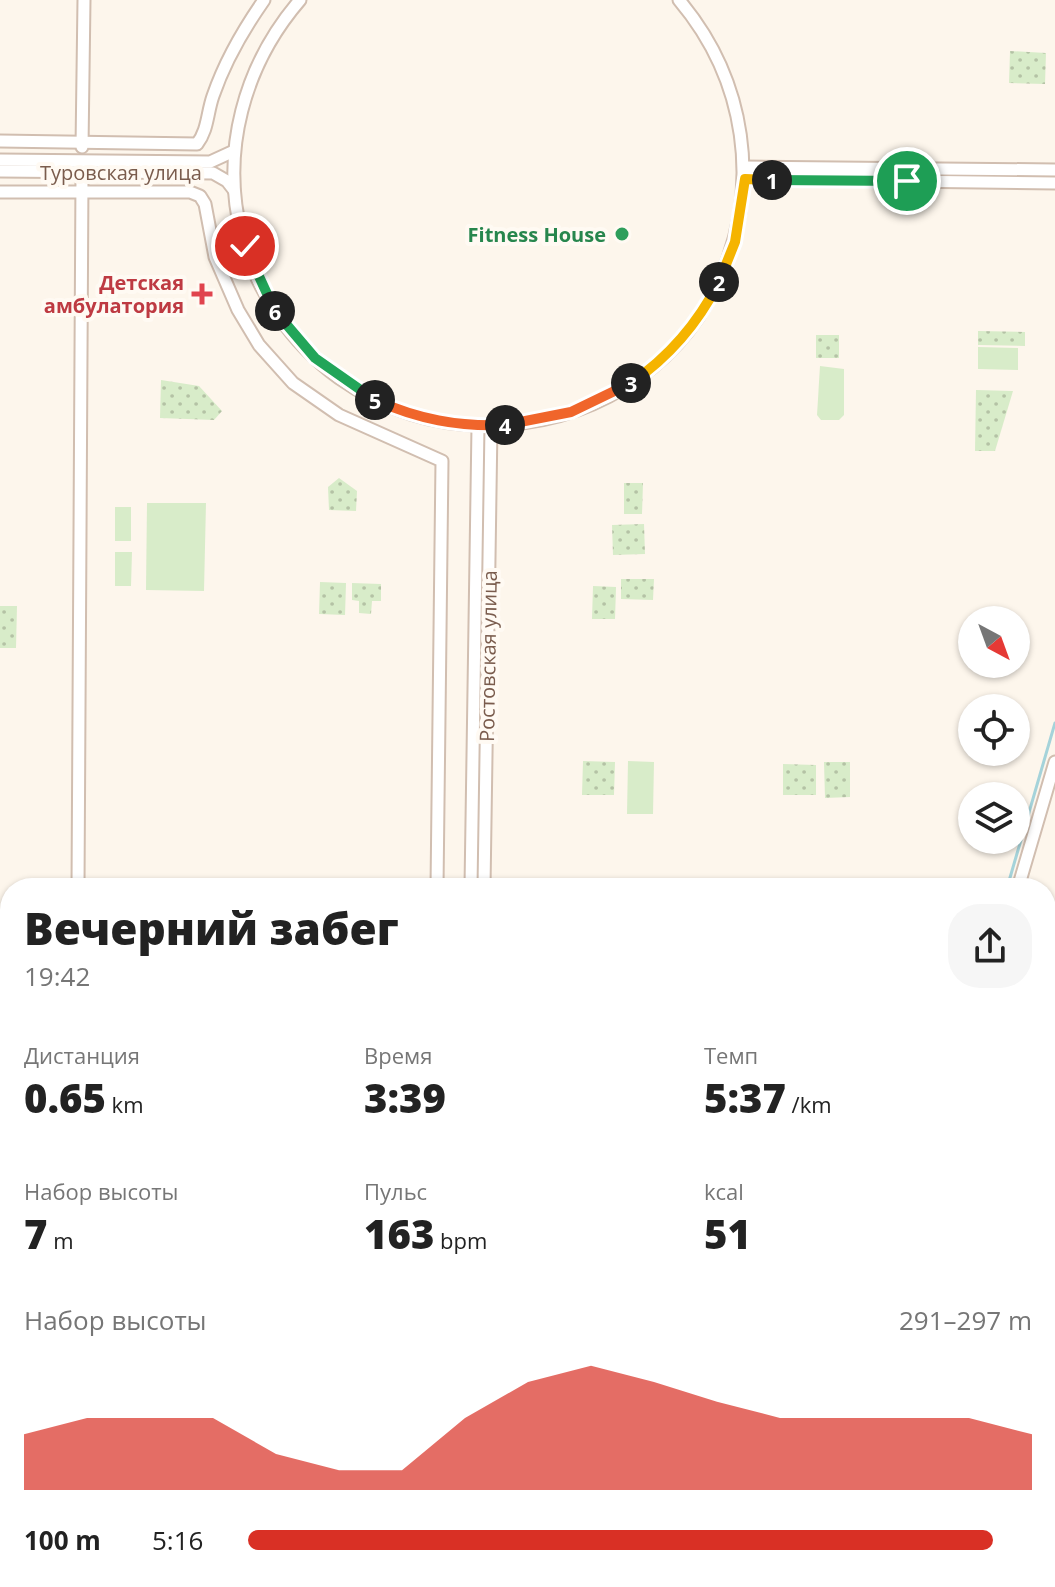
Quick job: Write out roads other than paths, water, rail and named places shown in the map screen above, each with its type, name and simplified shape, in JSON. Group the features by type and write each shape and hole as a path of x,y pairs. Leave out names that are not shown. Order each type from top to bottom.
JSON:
{"street":[{"path":"82,145 84,0"},
{"path":"0,141 82,145 197,144 204,135 211,99 224,68 242,32 264,0"},
{"path":"300,0 268,44 253,74 242,105 234,151 234,190 240,228 259,282 278,315 315,358 351,386 399,411 478,426 532,422 590,405 620,391 671,351 701,314 724,272 735,242 745,173 740,122 728,78 707,38 679,0"},
{"name":"Туровская улица","path":"0,160 210,162 234,151"},
{"path":"745,173 1055,170"},
{"name":"Туровская улица","path":"0,171 213,173 227,181 234,190"},
{"path":"745,173 1055,183"},
{"path":"78,878 82,177"},
{"path":"0,192 190,192 200,196 205,204 220,271 259,345 293,383 329,408 442,461 437,878"},
{"name":"Ростовская улица","path":"471,878 478,426"},
{"name":"Ростовская улица","path":"484,878 491,426"},
{"path":"1021,878 1055,762"}],"waterway":[{"path":"1010,878 1055,723"}],"place":[{"name":"Fitness House","path":"622,234"},
{"name":"Детская амбулатория","path":"202,294"}]}
